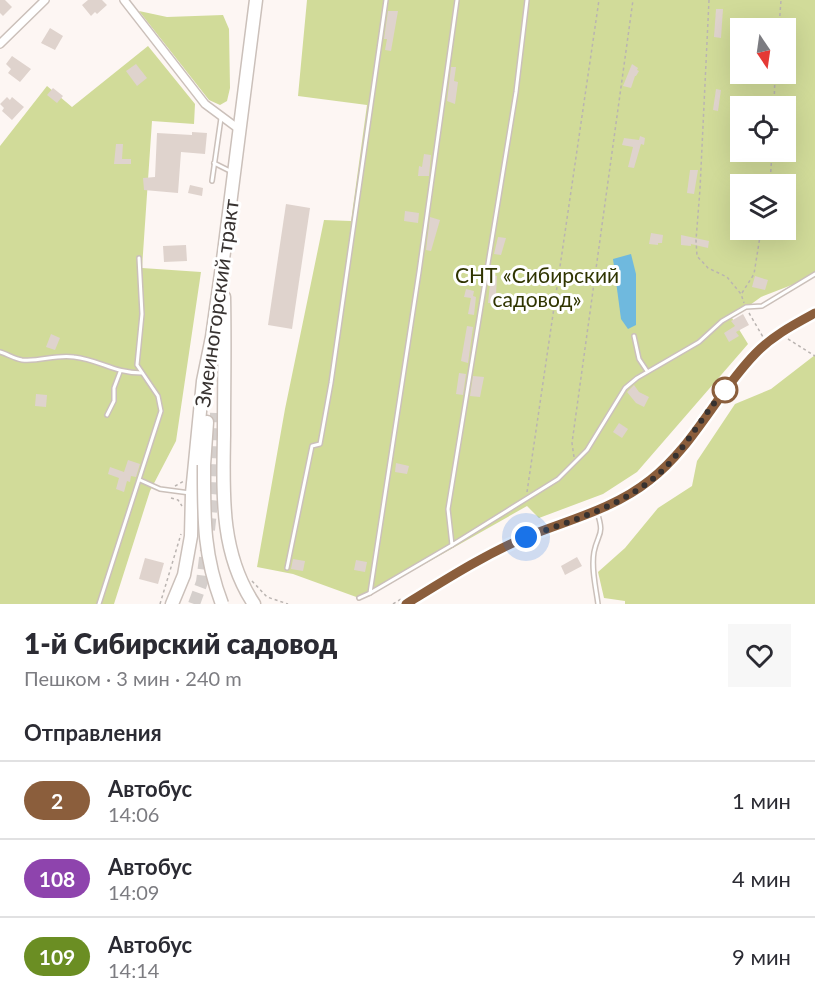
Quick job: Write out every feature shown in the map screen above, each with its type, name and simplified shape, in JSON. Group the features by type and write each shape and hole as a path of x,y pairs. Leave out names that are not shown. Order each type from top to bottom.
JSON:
{"highway":[{"name":"Змеиногорский тракт","path":"172,604 184,575 191,536 192,493 203,381 223,260 256,0"},
{"path":"223,260 223,487 226,534 234,566 243,587 255,604"},
{"path":"216,413 224,308"},
{"path":"212,337 204,465 204,524 213,579 222,604"}],"main road":[{"path":"406,604 499,550 628,495 664,469 742,368 766,343 815,313"}],"street":[{"path":"0,44 45,0"},
{"path":"124,0 205,104 240,130"}],"lane":[{"path":"287,568 312,446 320,444 331,383 386,0"},
{"path":"370,593 419,272 457,0"},
{"path":"452,545 448,509 516,92 526,0"},
{"path":"212,181 221,117"},
{"path":"214,163 234,173"},
{"path":"99,604 160,411 158,396 137,365 142,314 139,258"},
{"path":"359,598 452,545 558,478 587,450 625,388 647,371 699,342 722,321 746,307 762,306 815,274"},
{"path":"634,336 639,359 647,371"},
{"path":"0,352 22,360 59,355 75,357 120,372 142,373"},
{"path":"106,415 114,401 114,388 120,372"},
{"path":"140,480 160,489 192,493"},
{"path":"597,510 602,532 594,552 593,572 598,604"}],"path":[{"path":"526,499 599,0"},
{"path":"575,463 572,443 633,0"},
{"path":"709,0 697,256 708,268 728,277 741,294 766,343"},
{"path":"779,18 781,0"},
{"path":"741,294 754,274 759,240"},
{"path":"778,334 815,356"},
{"path":"171,498 178,500 183,509"},
{"path":"160,604 183,526"}],"green space":[{"name":"СНТ «Сибирский садовод»","path":"307,0 815,0 815,276 761,297 732,318 748,344 637,472 603,494 539,518 527,506 414,570 359,598 293,574 257,567 285,409 324,220 351,221 367,105 298,96"},
{"path":"139,11 167,17 223,15 229,29 230,88 227,101 220,105 209,100"},
{"path":"148,46 195,104 194,124 152,121 142,268 201,272 176,441 150,491 114,604 0,604 0,146 47,86 72,107"},
{"path":"815,355 815,604 625,604 625,601 604,598 598,572 625,548 658,508 692,486 697,461 735,404 771,389"}],"water":[{"path":"631,254 636,274 636,325 628,329 621,319 613,259"}],"building":[{"path":"0,0 5,0 12,7 3,16 0,13"},
{"path":"88,0 102,0 107,5 91,16 82,5"},
{"path":"716,9 723,9 721,38 714,37"},
{"path":"388,11 398,11 391,51 385,50 387,39 384,39"},
{"path":"50,28 63,36 55,50 41,43"},
{"path":"12,56 31,69 20,82 8,73 11,69 6,64"},
{"path":"136,64 147,78 137,86 126,71"},
{"path":"632,64 639,71 631,88 623,86"},
{"path":"451,67 456,67 454,81 458,82 455,104 447,101"},
{"path":"53,88 63,96 57,103 47,95"},
{"path":"716,89 721,90 718,111 713,110"},
{"path":"7,97 10,100 12,97 24,107 12,120 2,111 4,108 0,104"},
{"path":"192,132 207,133 205,154 181,152 178,193 144,190 143,178 155,177 157,133 192,135"},
{"path":"640,136 645,138 644,145 641,144 634,168 628,167 633,147 622,145 624,138 639,140"},
{"path":"116,144 123,144 122,159 131,159 131,164 114,164"},
{"path":"424,154 431,155 429,176 418,176 419,166 422,167"},
{"path":"690,170 698,170 694,194 687,193"},
{"path":"190,185 203,188 202,196 188,193"},
{"path":"286,204 310,208 292,329 268,325"},
{"path":"405,211 419,213 418,223 404,221"},
{"path":"430,217 440,220 431,251 426,250"},
{"path":"651,233 663,235 662,243 649,244"},
{"path":"681,235 709,241 708,248 691,244 691,246 681,245"},
{"path":"498,237 506,238 501,255 494,254"},
{"path":"186,245 187,261 164,262 163,246"},
{"path":"491,275 497,276 496,295 492,303 488,303"},
{"path":"755,276 768,280 765,290 752,287"},
{"path":"466,289 474,291 473,296 476,297 474,315 468,314 471,298 464,297"},
{"path":"743,314 749,325 736,332 739,336 729,342 724,333 735,326 731,321"},
{"path":"467,326 473,327 468,363 461,361"},
{"path":"51,334 60,338 55,350 46,347"},
{"path":"459,373 466,374 463,395 456,394"},
{"path":"473,376 484,377 480,397 470,396"},
{"path":"634,385 639,392 649,397 644,407 636,403 627,392"},
{"path":"36,394 47,395 46,407 35,406"},
{"path":"619,423 628,429 622,438 613,432"},
{"path":"128,460 140,464 136,477 131,476 130,482 127,481 124,492 116,489 119,478 108,474 110,467 124,472"},
{"path":"396,463 409,466 407,474 395,472"},
{"path":"577,557 582,566 565,575 561,566"},
{"path":"145,558 164,563 158,584 139,579"},
{"path":"293,559 305,561 303,571 291,569"},
{"path":"356,560 367,562 365,572 354,570"}],"tunnel":[{"path":"209,530 216,413"},
{"path":"194,604 202,582 206,550"}],"bus line":[{"name":"2","path":"406,604 499,550 526,537 597,510 649,482 664,469 725,389 756,353 778,334 815,313"}],"route":[{"path":"526,537 597,510 649,482 664,469 725,390"}]}
